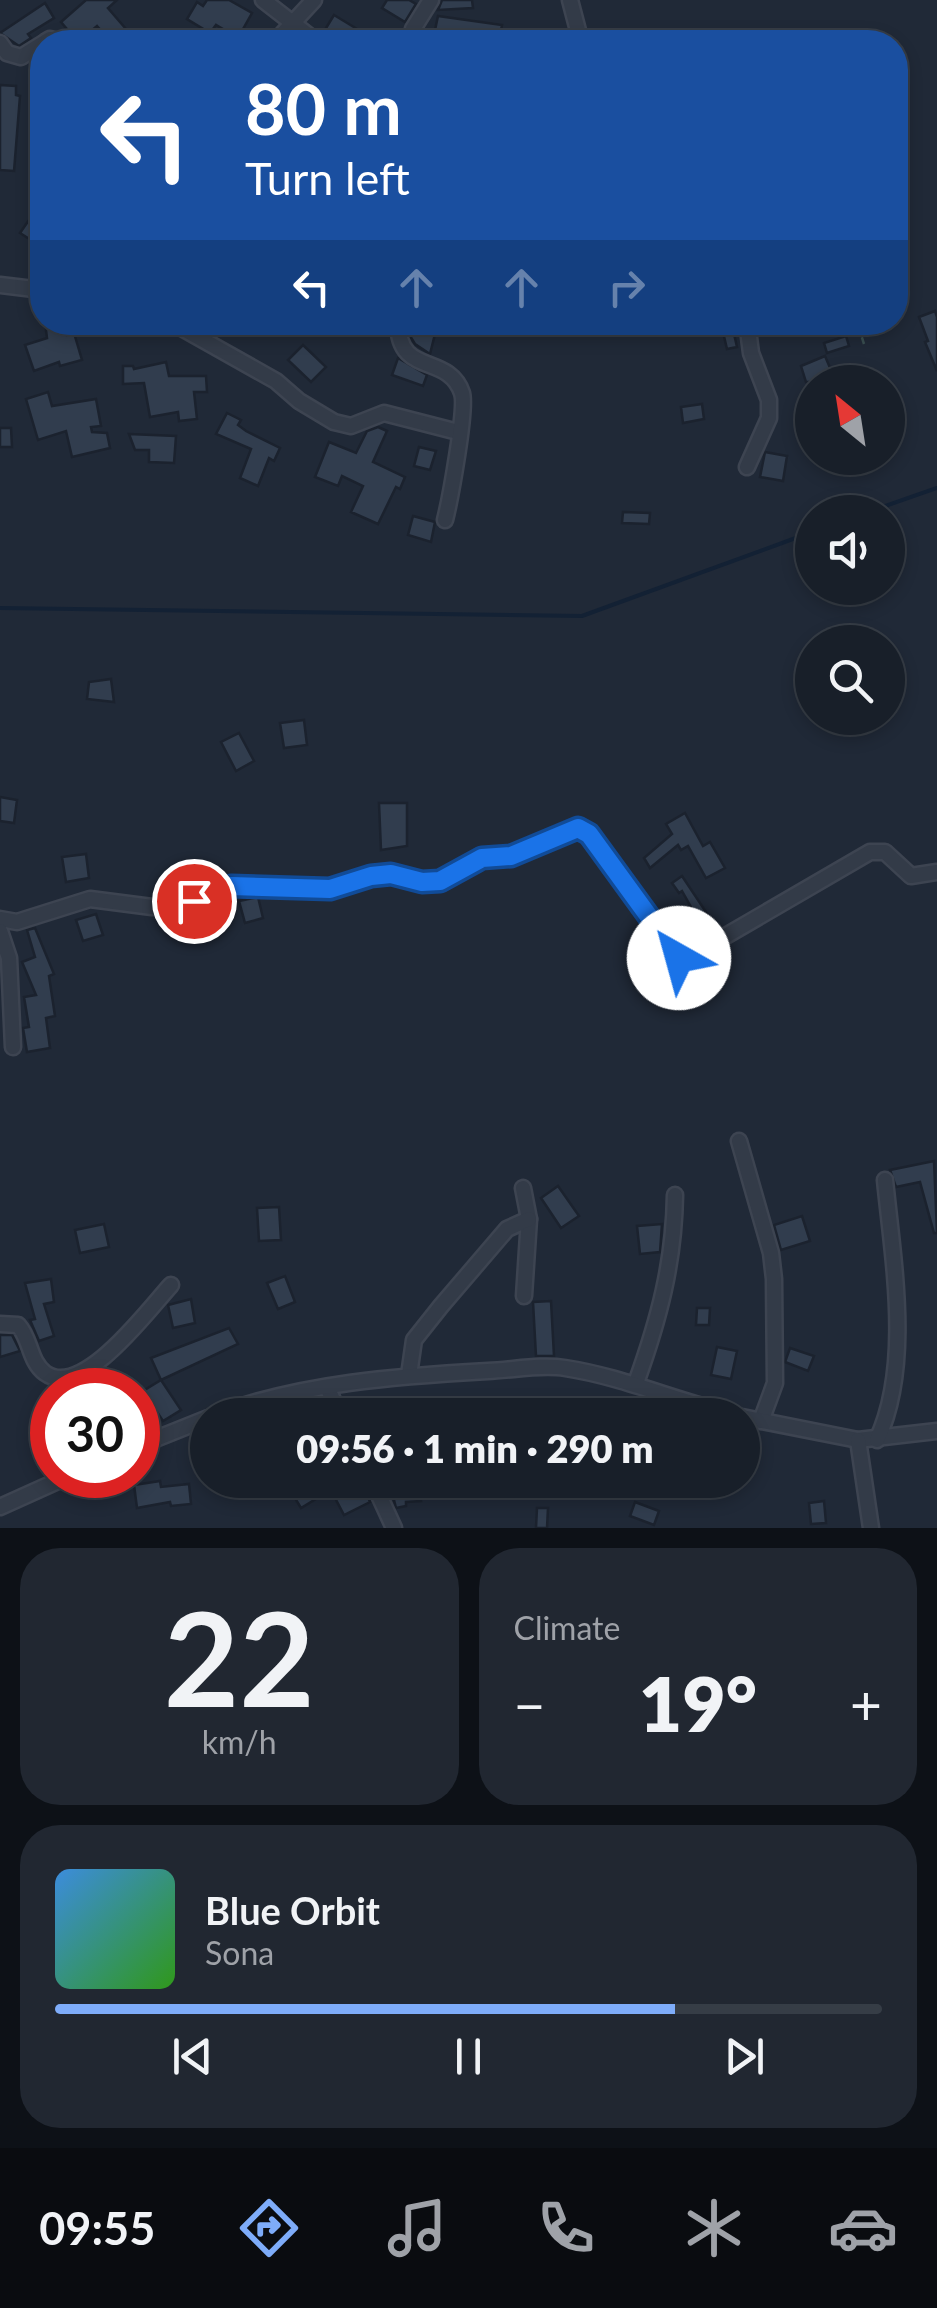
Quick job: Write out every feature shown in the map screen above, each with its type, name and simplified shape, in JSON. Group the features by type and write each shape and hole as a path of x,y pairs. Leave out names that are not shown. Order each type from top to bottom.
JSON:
{"street":[{"path":"263,0 301,30"},
{"path":"285,30 314,0"},
{"path":"413,30 432,0"},
{"path":"570,0 578,30"},
{"path":"0,42 7,53 20,56 30,51"},
{"path":"0,285 30,289"},
{"path":"195,335 276,382 334,422 351,426 384,413 458,432"},
{"path":"399,335 400,346 408,355 454,378 464,404 446,520"},
{"path":"747,467 769,418 769,400 749,335"},
{"path":"0,919 17,922 90,899 152,907 182,905 231,886 330,889 391,874 422,882 440,881 482,858 511,856 578,828 589,834 673,951 686,960 870,852 885,852 911,876 937,872"},
{"path":"0,931 9,958 13,1047"},
{"path":"739,1141 771,1253 774,1279 775,1383 762,1421 858,1440 937,1431"},
{"path":"878,1440 888,1416 896,1372 885,1180"},
{"path":"523,1188 528,1220 524,1296"},
{"path":"636,1383 660,1316 674,1236 675,1195"},
{"path":"409,1375 414,1340 440,1306 507,1229 528,1220"},
{"path":"0,1324 18,1326 42,1372 56,1378 74,1378 97,1364 171,1285"},
{"path":"273,1398 409,1375 561,1367 683,1398"},
{"path":"327,1387 332,1398"},
{"path":"160,1437 190,1425"},
{"path":"858,1440 871,1528"},
{"path":"0,1507 30,1493"},
{"path":"380,1498 394,1528"}],"path":[{"path":"861,335 864,344"}],"building":[{"path":"86,0 117,0 108,8 126,29 100,30 97,26 92,30 68,30 61,22"},
{"path":"207,0 229,0 252,13 242,30 224,30 216,25 205,30 187,19 197,2 203,6"},
{"path":"387,0 409,0 416,4 405,22 382,8"},
{"path":"442,0 472,0 473,8 438,10"},
{"path":"45,3 54,18 30,30 30,39 19,46 0,33"},
{"path":"334,15 359,30 325,30"},
{"path":"438,16 502,25 501,30 435,30"},
{"path":"0,85 16,86 16,95 20,96 14,171 0,170"},
{"path":"30,218 30,239 20,233"},
{"path":"935,311 937,317 937,371 919,317"},
{"path":"47,335 75,335 82,360 60,366 59,362 34,371 25,345"},
{"path":"435,335 430,354 415,344 410,336"},
{"path":"724,335 734,335 737,347 727,349"},
{"path":"846,336 849,346 827,353 824,343"},
{"path":"303,345 326,367 311,382 288,360"},
{"path":"825,356 829,365 803,365"},
{"path":"398,358 427,375 423,386 392,375"},
{"path":"166,362 169,376 206,376 207,392 194,392 197,419 179,421 178,412 150,417 144,383 123,384 123,366 134,369"},
{"path":"48,392 52,406 96,399 101,426 91,427 92,432 107,433 110,448 72,457 66,431 38,440 26,399"},
{"path":"702,404 704,419 683,423 681,407"},
{"path":"227,413 241,420 238,425 246,431 280,448 274,461 269,458 258,486 240,478 251,449 216,434"},
{"path":"378,427 387,431 373,462 405,477 378,524 351,512 363,486 342,476 338,486 315,477 329,442 356,453 367,431"},
{"path":"0,428 11,428 12,447 0,447"},
{"path":"129,434 176,436 174,463 149,462 149,450 135,450"},
{"path":"419,447 436,451 430,470 414,466"},
{"path":"765,452 787,456 783,481 760,477"},
{"path":"623,512 650,513 649,524 622,523"},
{"path":"413,516 435,522 431,542 408,535"},
{"path":"111,679 114,702 87,699 89,682"},
{"path":"304,720 307,745 284,748 280,723"},
{"path":"239,733 254,761 236,771 221,742"},
{"path":"0,797 17,800 14,823 0,821"},
{"path":"379,803 407,803 407,846 381,850"},
{"path":"685,813 703,846 710,842 725,868 706,878 688,846 681,850 678,845 650,868 644,858 672,834 666,824"},
{"path":"86,854 89,878 66,882 62,857"},
{"path":"184,874 186,890 166,893 164,877"},
{"path":"682,876 710,918 700,923 682,891 679,893 672,883"},
{"path":"258,897 263,918 245,923 239,901"},
{"path":"96,914 103,935 83,941 76,920"},
{"path":"35,928 54,974 49,976 55,1016 46,1018 50,1048 27,1052 23,1028 29,1027 24,997 36,995 22,962 35,957 27,930"},
{"path":"934,1161 937,1233 920,1182 896,1187 890,1170"},
{"path":"558,1186 579,1216 561,1228 541,1198"},
{"path":"279,1207 281,1240 259,1241 257,1208"},
{"path":"802,1216 810,1241 781,1250 774,1225"},
{"path":"104,1224 109,1247 80,1253 75,1230"},
{"path":"662,1224 660,1252 640,1254 637,1226"},
{"path":"285,1276 295,1302 278,1309 267,1283"},
{"path":"51,1279 54,1302 44,1304 54,1336 39,1341 30,1320 35,1319 25,1283"},
{"path":"191,1299 195,1323 173,1328 168,1305"},
{"path":"551,1301 554,1356 536,1356 533,1302"},
{"path":"697,1308 710,1308 709,1325 696,1325"},
{"path":"229,1328 238,1344 161,1380 160,1368 156,1368 151,1358"},
{"path":"0,1335 12,1335 20,1351 0,1357"},
{"path":"717,1347 737,1351 731,1379 711,1375"},
{"path":"790,1348 814,1356 808,1371 785,1362"},
{"path":"160,1381 181,1410 163,1421 160,1416"},
{"path":"160,1481 161,1487 189,1484 191,1504 171,1506 170,1502 137,1508 136,1498 160,1498"},
{"path":"295,1498 317,1498 301,1508"},
{"path":"335,1498 368,1498 370,1502 344,1515"},
{"path":"394,1498 421,1498 421,1501 406,1502 406,1506 396,1508"},
{"path":"824,1501 826,1523 811,1524 809,1503"},
{"path":"635,1502 659,1511 654,1525 630,1516"},
{"path":"537,1508 548,1508 547,1528 536,1528"}],"waterway":[{"path":"905,499 937,488"},
{"path":"0,608 582,616 795,538"}],"route":[{"path":"194,901 231,886 250,884 297,890 330,889 391,874 422,882 440,881 482,858 511,856 578,828 589,834 679,958"}]}
